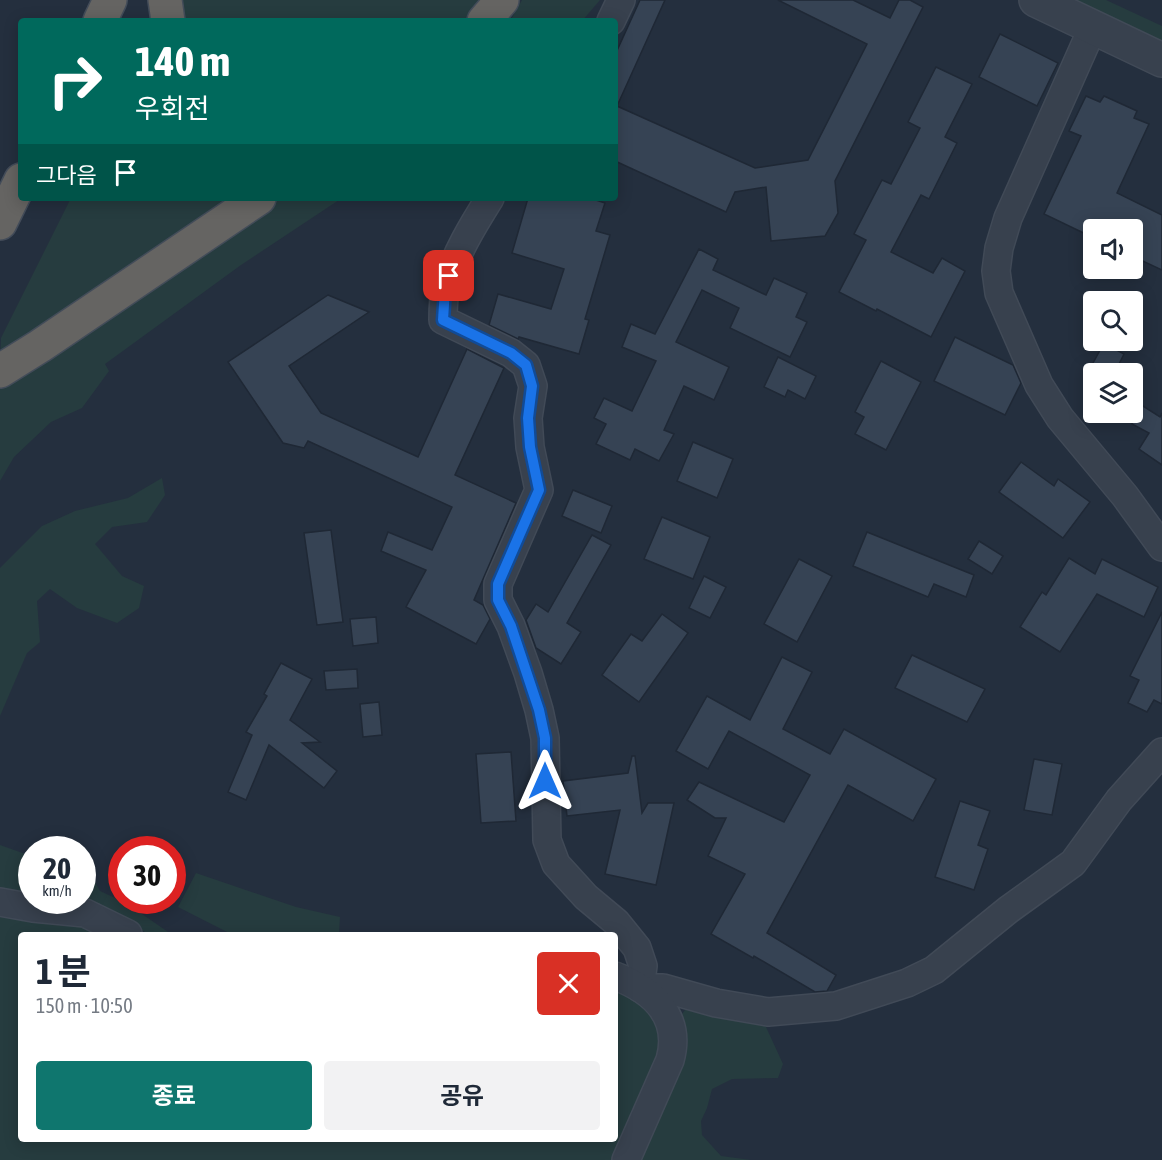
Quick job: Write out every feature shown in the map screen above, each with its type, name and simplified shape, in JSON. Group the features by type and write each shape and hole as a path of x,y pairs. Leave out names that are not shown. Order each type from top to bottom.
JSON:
{"highway":[{"path":"101,18 110,0"},
{"path":"165,0 167,18"},
{"path":"487,18 502,0"},
{"path":"0,223 18,186"},
{"path":"0,370 40,346 255,201"}],"street":[{"path":"612,18 621,0"},
{"path":"1036,0 1162,60"},
{"path":"1093,27 1008,218 999,248 996,272 999,292 1039,385 1060,418 1125,496 1162,547"},
{"path":"488,201 449,276 445,289 443,320 511,353 526,365 532,386 528,418 530,447 539,490 498,584 498,600 511,626 539,710 545,738 548,840 556,864 586,897 616,922 637,948 643,966 640,988"},
{"path":"640,988 663,988 716,1003 768,1012 836,1006 907,983 934,970 1072,862 1126,792 1162,752"},
{"path":"0,902 84,913 124,932"},
{"path":"618,977 656,999 666,1014 673,1049 626,1160"}],"green space":[{"path":"178,0 485,0 472,18 182,18"},
{"path":"522,0 600,0 585,18 512,18"},
{"path":"1053,0 1106,0 1162,26 1162,44"},
{"path":"70,201 236,201 0,361 1,338"},
{"path":"277,201 337,201 241,265 105,364 109,371 82,408 51,422 14,457 0,481 0,387"},
{"path":"162,478 165,495 147,522 112,527 95,544 122,576 144,586 139,608 117,623 77,608 50,589 37,601 40,642 27,653 0,716 0,568 42,526 75,511 128,498"},
{"path":"0,845 18,851 18,895 0,890"},
{"path":"196,873 296,907 340,917 339,932 227,932 186,911 186,892"},
{"path":"96,884 100,891 108,895 108,908 96,904"},
{"path":"0,909 18,911 18,914 38,914 83,920 109,932 18,932 18,1142 618,1142 618,988 635,998 649,1012 657,1030 660,1052 618,1160 0,1160"},
{"path":"117,914 142,914 168,932 145,932"},
{"path":"702,1008 761,1016 783,1064 778,1078 732,1079 712,1089 701,1121 702,1135 721,1156 751,1160 637,1160 680,1017 685,1010"}],"building":[{"path":"640,0 665,0 618,104 618,48"},
{"path":"778,0 853,0 890,18 899,0 910,0 923,7 835,181 838,213 825,236 771,241 766,187 735,192 726,212 618,162 618,106 755,168 808,160 867,44"},
{"path":"1000,34 1058,63 1037,106 979,77"},
{"path":"936,67 972,84 945,137 957,143 929,199 921,195 891,252 933,273 942,258 965,271 931,337 839,292 866,240 854,234 882,180 891,184 920,128 908,122"},
{"path":"1086,96 1100,102 1104,96 1137,111 1134,118 1149,124 1117,193 1162,215 1162,270 1143,261 1143,219 1083,219 1083,233 1044,214 1081,136 1069,131"},
{"path":"527,201 599,201 605,203 596,231 610,235 585,319 589,320 579,354 519,337 518,339 489,325 498,294 551,309 564,269 512,253"},
{"path":"699,249 718,259 713,270 766,295 774,278 807,293 796,317 807,322 790,357 730,328 739,308 702,290 676,342 729,367 714,400 684,386 664,430 674,434 659,461 635,449 630,460 596,444 606,424 594,418 604,398 632,411 656,361 622,347 631,324 655,334"},
{"path":"328,295 369,312 289,366 321,413 418,457 467,349 504,368 455,475 516,503 474,600 483,605 490,619 476,644 406,607 426,570 381,551 388,532 432,550 452,507 308,441 304,448 283,443 228,362"},
{"path":"955,337 1013,365 1021,383 1005,415 934,381"},
{"path":"1100,351 1119,351 1124,354 1120,363 1093,363"},
{"path":"778,357 816,376 805,399 788,390 785,397 764,387"},
{"path":"881,361 921,382 886,450 855,434 864,417 855,412"},
{"path":"1143,406 1160,417 1162,413 1162,465 1139,449 1149,433 1132,424 1143,423"},
{"path":"693,442 733,459 717,498 677,481"},
{"path":"1021,462 1054,486 1058,479 1090,502 1063,538 999,492"},
{"path":"573,490 612,506 601,533 562,516"},
{"path":"662,517 710,537 693,579 644,559"},
{"path":"331,530 343,622 317,625 304,533"},
{"path":"867,532 974,575 966,597 934,584 928,597 853,566"},
{"path":"592,535 611,545 567,623 581,632 561,664 536,648 526,620 536,604 548,612"},
{"path":"979,541 1003,556 992,574 968,559"},
{"path":"1069,558 1095,574 1102,559 1158,587 1144,617 1097,594 1060,652 1020,627 1042,592 1046,595"},
{"path":"799,559 832,576 797,642 764,624"},
{"path":"704,576 726,587 710,618 689,608"},
{"path":"1162,612 1162,704 1154,700 1147,712 1128,703 1139,680 1130,676"},
{"path":"662,614 688,633 639,702 602,675 631,634 642,641"},
{"path":"376,617 378,643 353,646 350,619"},
{"path":"912,655 985,689 967,722 895,688"},
{"path":"782,657 812,672 783,729 830,754 844,729 936,779 913,821 848,785 767,933 836,975 827,991 815,992 711,934 745,874 708,856 726,818 715,818 687,800 699,782 784,822 810,775 729,731 708,769 676,751 707,696 750,720"},
{"path":"281,663 312,679 290,720 320,742 302,743 337,771 324,788 269,745 246,800 228,792 252,735 246,732 267,696 264,694"},
{"path":"357,669 358,688 326,690 324,671"},
{"path":"379,702 382,735 363,737 360,704"},
{"path":"511,752 516,821 481,823 476,754"},
{"path":"632,756 635,756 642,813 648,803 674,803 656,885 605,874 620,810 567,816 563,781 628,773"},
{"path":"1034,759 1062,764 1052,815 1024,810"},
{"path":"960,801 990,811 978,845 988,849 974,890 935,877"}],"route":[{"path":"449,276 443,302 443,320 511,353 526,365 532,386 528,418 530,447 539,490 498,584 498,600 511,626 539,710 545,738 545,781"}]}
